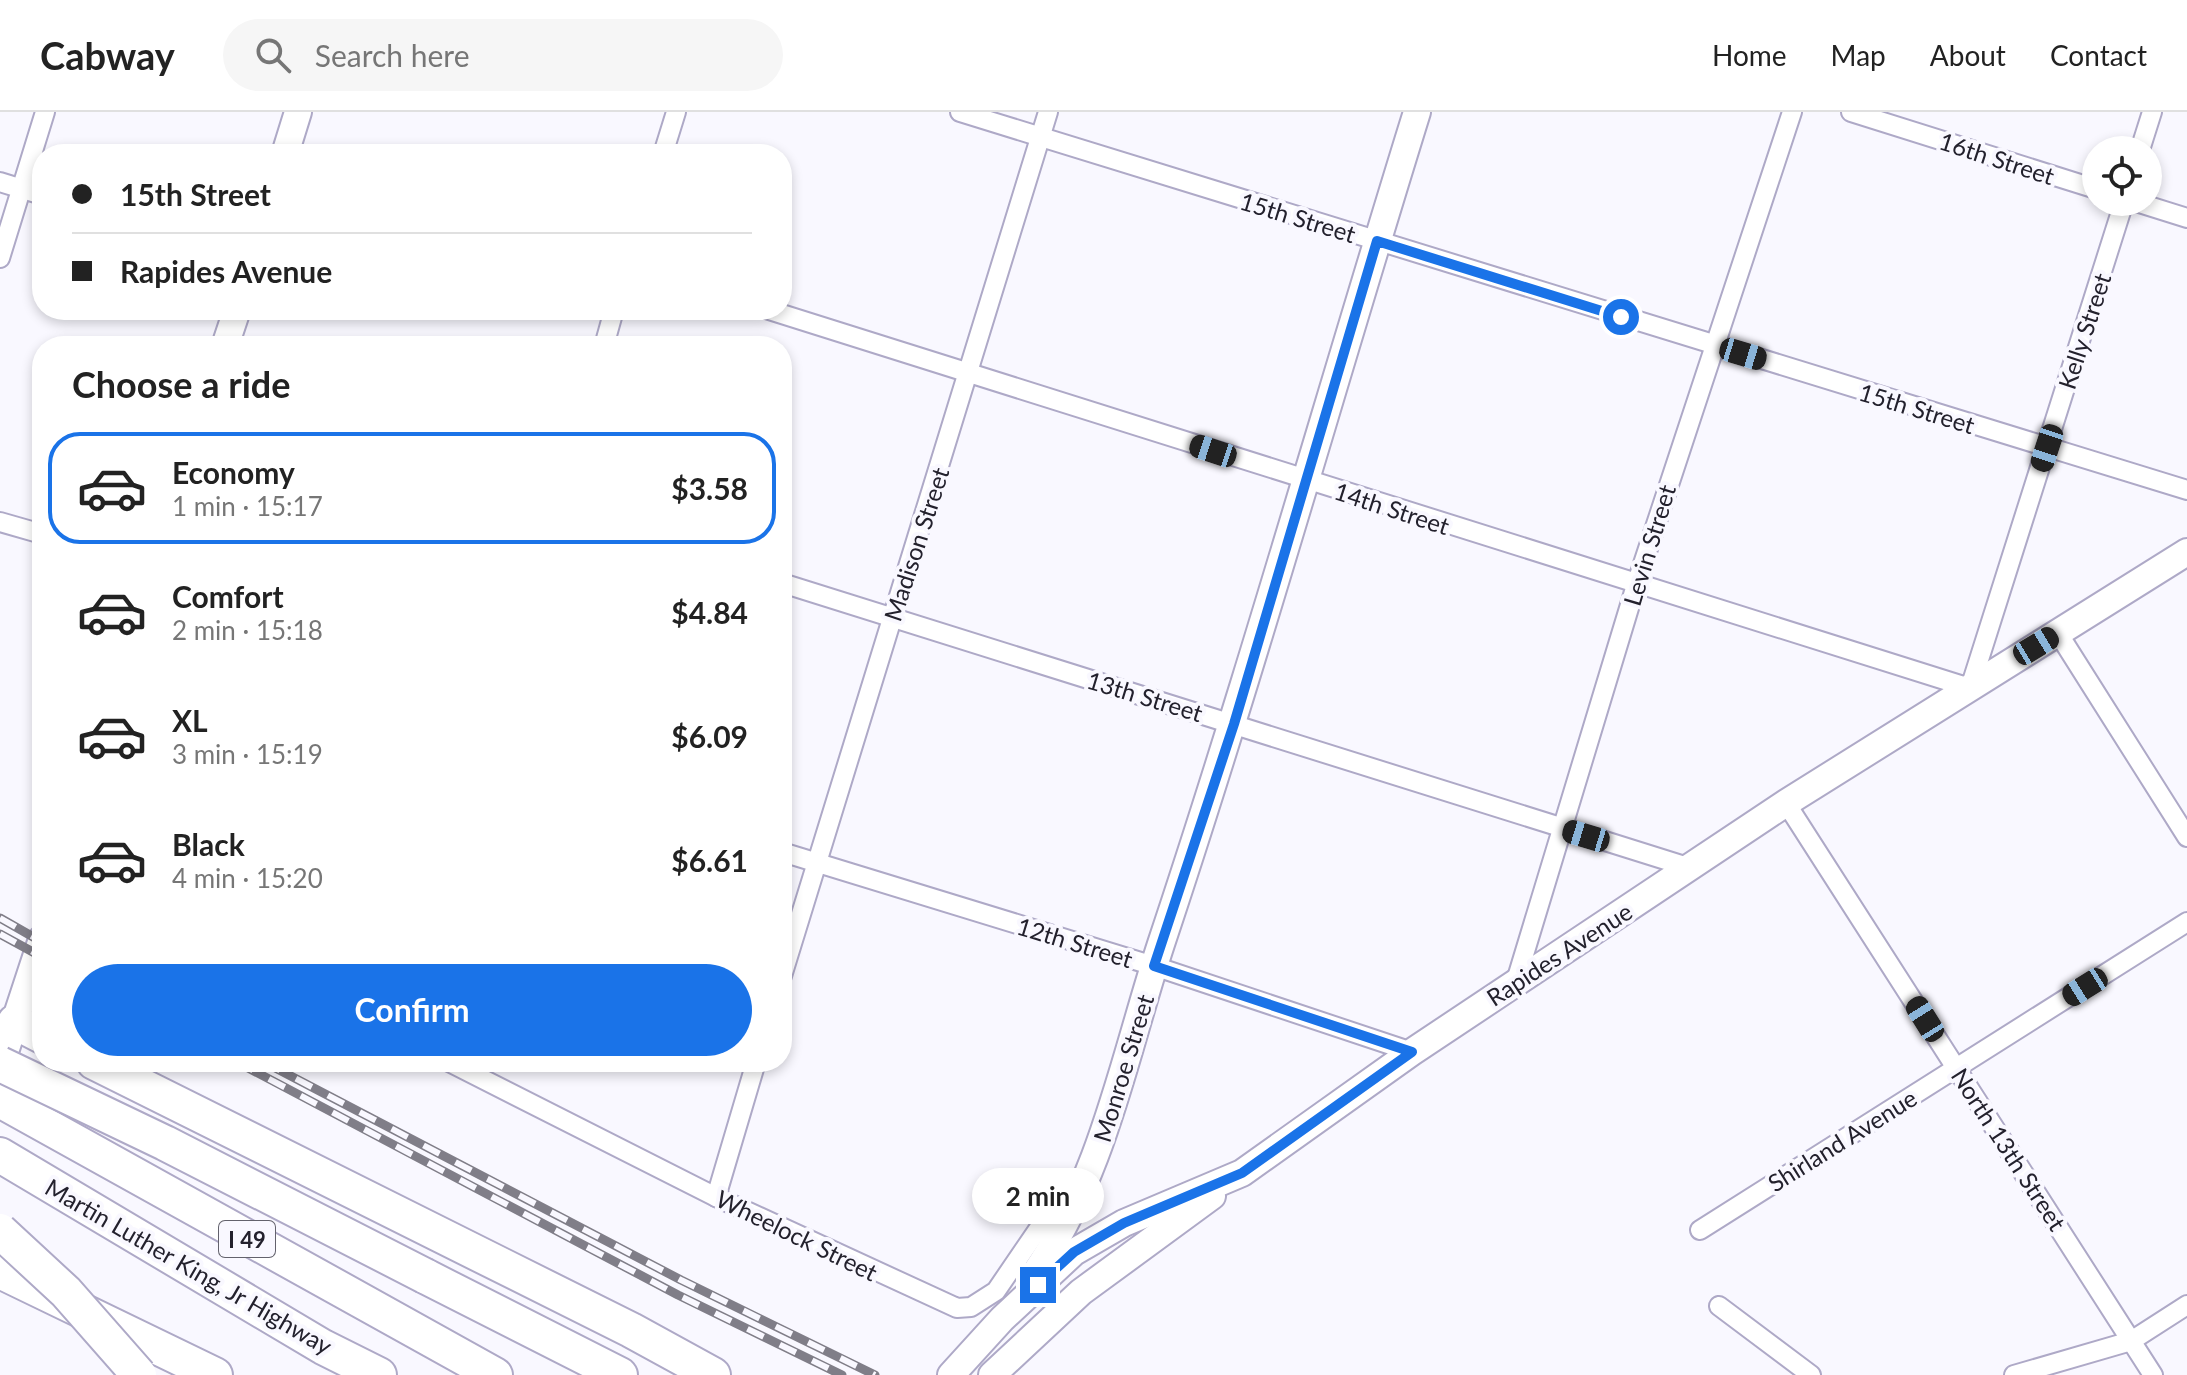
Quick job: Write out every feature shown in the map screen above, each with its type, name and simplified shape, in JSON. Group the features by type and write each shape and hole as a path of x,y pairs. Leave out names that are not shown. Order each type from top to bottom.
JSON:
{"highway":[{"path":"0,1065 165,1143 620,1375"},
{"path":"114,1072 631,1330 713,1375"},
{"name":"Martin Luther King, Jr Highway","path":"0,1100 495,1375"},
{"name":"Martin Luther King, Jr Highway","path":"0,1155 323,1347 379,1375"},
{"path":"0,1231 66,1292 139,1375"},
{"path":"0,1271 215,1375"},
{"path":"477,1303 568,1375"}],"main road":[{"path":"288,144 298,112"},
{"name":"Monroe Street","path":"1002,1319 1054,1246 1097,1157 1154,966 1234,724 1417,112"},
{"name":"Rapides Avenue","path":"951,1375 1002,1319 1074,1252 1124,1223 1242,1173 1516,981 1786,803 2187,552"},
{"path":"0,1065 19,1024 32,976"},
{"path":"992,1375 1081,1292 1242,1173"}],"street":[{"path":"35,144 45,112"},
{"path":"666,144 676,112"},
{"name":"15th Street","path":"960,112 2187,490"},
{"name":"Madison Street","path":"792,943 970,374 1048,112"},
{"name":"Levin Street","path":"1516,981 1636,585 1792,112"},
{"name":"16th Street","path":"1851,112 2082,185"},
{"path":"2144,136 2152,112"},
{"path":"0,258 32,154"},
{"path":"0,182 32,192"},
{"path":"2162,210 2187,218"},
{"name":"Kelly Street","path":"1970,688 2120,216"},
{"name":"14th Street","path":"792,317 1970,688"},
{"path":"0,522 32,531"},
{"name":"13th Street","path":"792,586 1691,868"},
{"path":"2058,633 2187,837"},
{"name":"North 13th Street","path":"1786,803 2153,1375"},
{"name":"12th Street","path":"792,855 1154,966 1412,1052"},
{"name":"Shirland Avenue","path":"1700,1230 2187,922"},
{"name":"Wheelock Street","path":"469,1072 716,1197 940,1303 957,1308 971,1307 996,1291 1052,1209 1097,1157"},
{"path":"716,1197 753,1072"},
{"path":"2014,1375 2131,1341 2187,1305"},
{"path":"1719,1306 1811,1375"}],"railway":[{"path":"0,918 32,936"},
{"path":"0,934 32,952"},
{"path":"256,1072 678,1295 842,1375"},
{"path":"283,1072 681,1280 875,1375"}],"route":[{"path":"1038,1285 1074,1252 1124,1223 1242,1173 1412,1052 1154,966 1234,724 1377,241 1621,317"}]}
